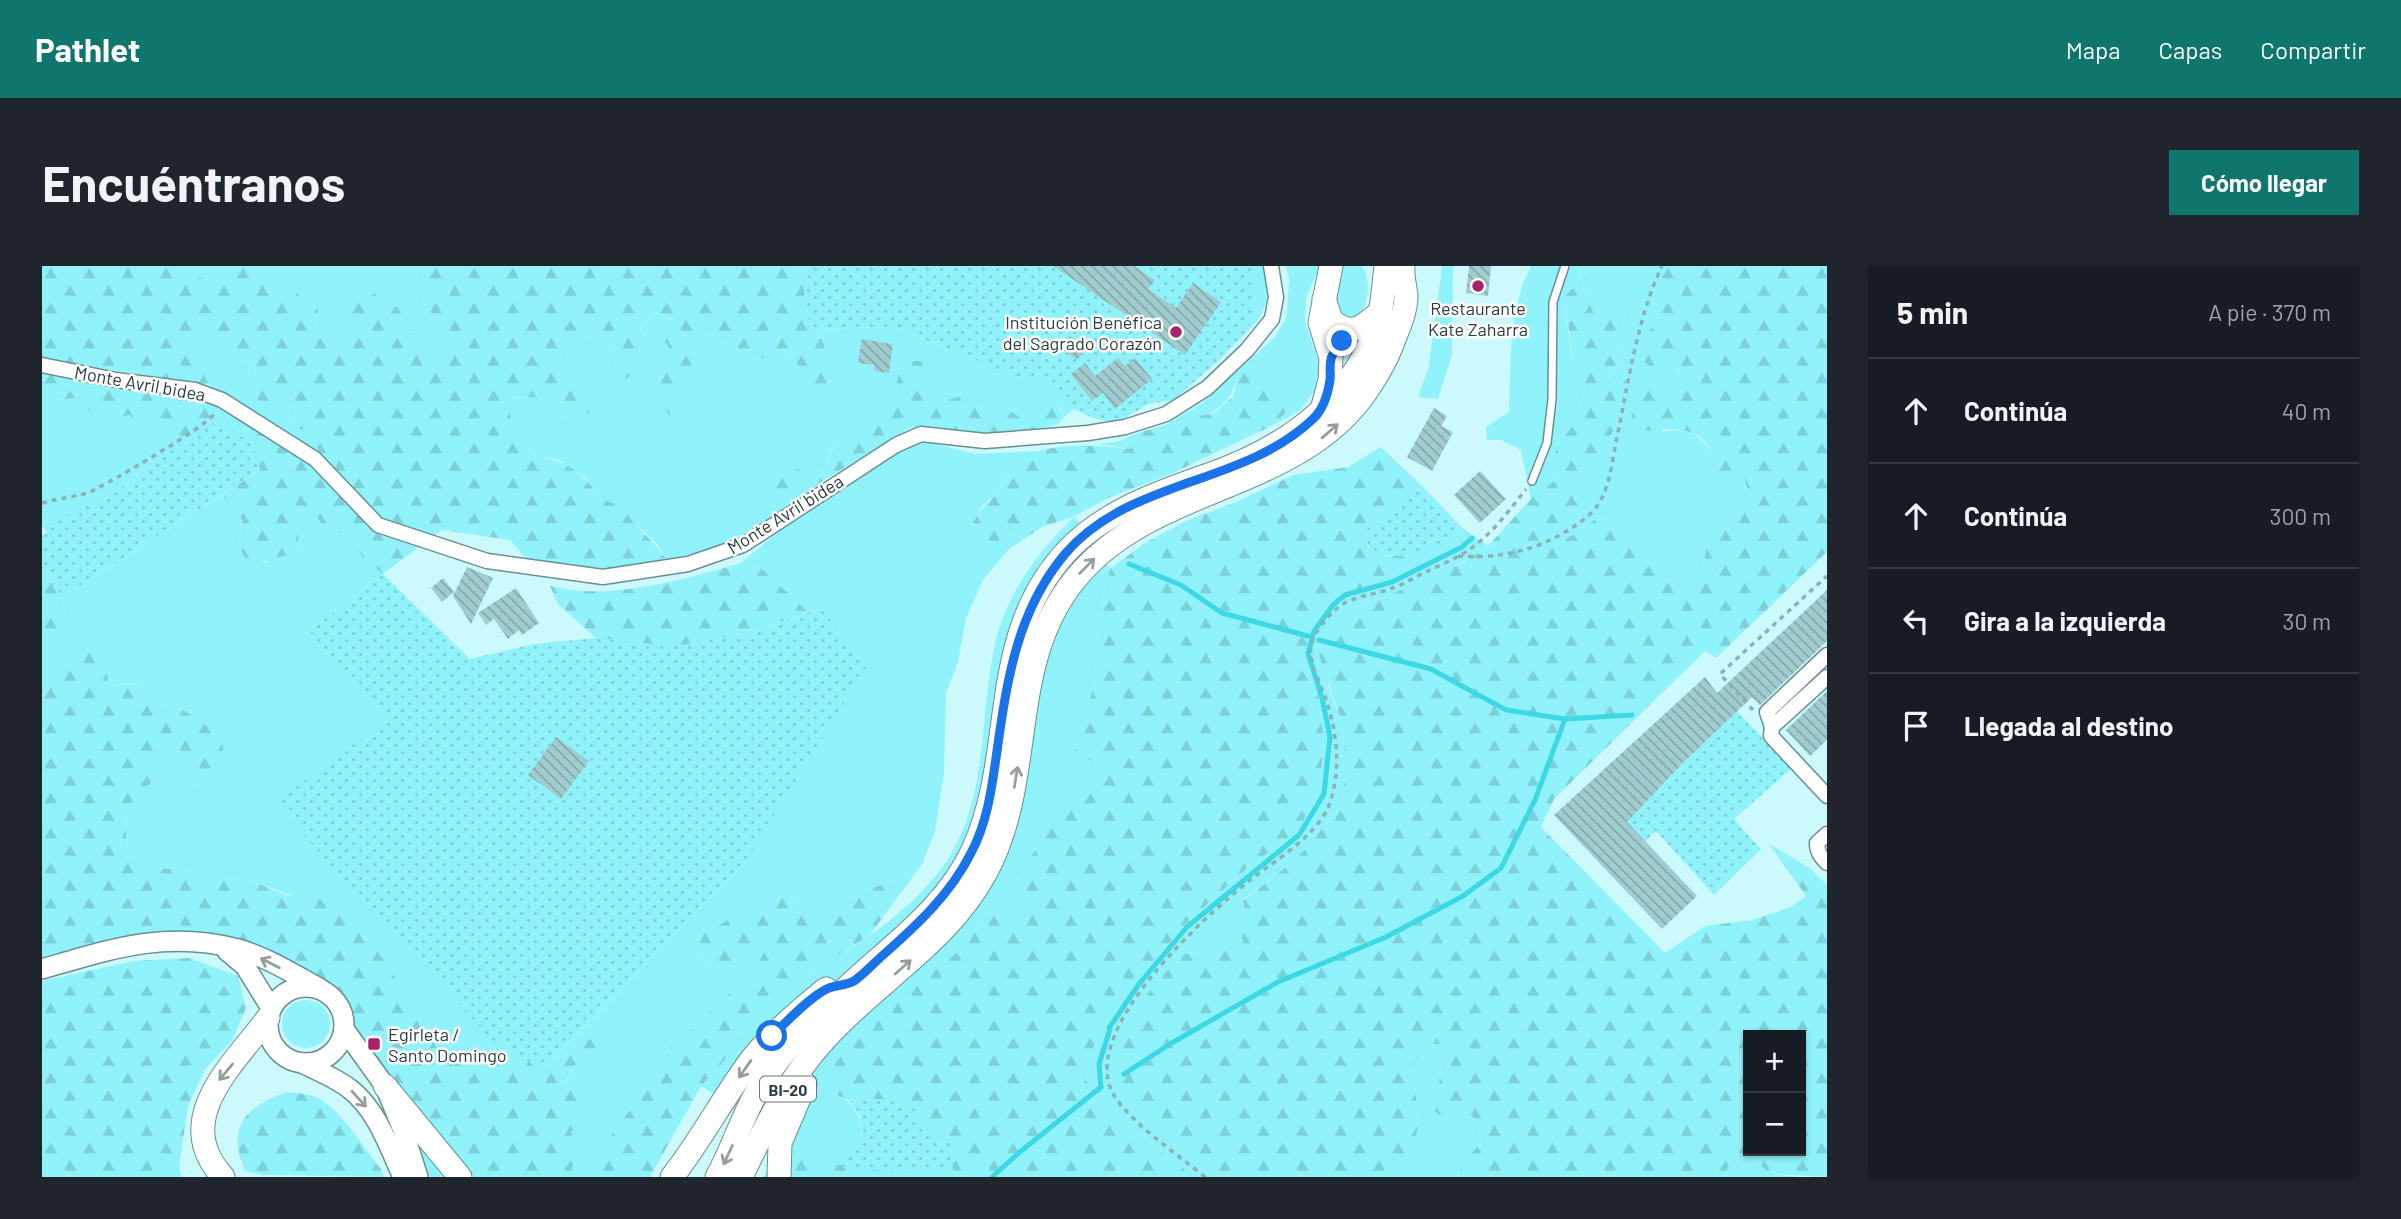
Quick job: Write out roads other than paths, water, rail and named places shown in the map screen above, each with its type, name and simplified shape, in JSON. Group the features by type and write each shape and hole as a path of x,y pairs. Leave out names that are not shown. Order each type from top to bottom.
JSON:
{"main road":[{"path":"1321,410 1330,380 1331,358 1320,323 1331,266"},
{"name":"BI-20","path":"717,1177 752,1101 773,1065 822,1011 908,934 957,879 972,851 991,795 1006,690 1021,631 1041,586 1066,552 1106,519 1141,500 1249,459 1293,434 1321,410 1335,397 1356,368 1372,338 1380,312 1386,266"},
{"name":"BI-20","path":"741,1177 778,1103 824,1040 942,932 967,903 986,873 1010,811 1034,663 1050,615 1067,587 1109,545 1134,528 1179,506 1272,468 1318,441 1336,426 1357,405 1386,360 1401,322 1406,297 1403,266"},
{"path":"1406,297 1414,281 1413,266"},
{"path":"1324,299 1331,320 1337,325 1354,330"},
{"path":"1331,358 1342,341 1380,312"},
{"path":"671,1177 745,1070 772,1036 827,988 852,982"},
{"path":"779,1177 780,1143 806,1080 852,1012"},
{"path":"223,1177 207,1152 203,1138 204,1115 219,1079 269,1013"},
{"path":"385,1086 460,1177"}],"street":[{"name":"Monte Avril bidea","path":"42,365 116,380 195,390 222,400 315,459 378,525 487,561 603,577 688,564 743,545 896,445 921,434 985,441 1088,433 1125,427 1166,414 1207,388 1247,350 1272,318 1276,297 1271,266"},
{"path":"1827,655 1767,712 1772,729 1771,736 1827,796"},
{"path":"1772,729 1827,677"},
{"path":"1827,834 1817,843 1819,855 1827,863"},
{"path":"42,969 145,942 190,941 239,950 321,989 337,1001 342,1010 342,1039 330,1055 312,1063 302,1063 292,1061 275,1048 267,1029 269,1013 276,1000 292,989 311,986 321,989"},
{"path":"217,945 246,966 269,1013"},
{"path":"344,1029 385,1086 418,1177"},
{"path":"302,1063 341,1083 362,1100 403,1177"}],"lane":[{"path":"1532,481 1547,443 1552,399 1553,302 1565,266"}],"waterway":[{"path":"1109,1028 1139,984 1187,927 1299,835 1324,794 1330,737 1322,698 1308,654 1314,631 1333,605 1345,595 1392,582 1462,547 1472,538"},
{"path":"1129,564 1181,585 1222,613 1308,636"},
{"path":"1319,640 1431,669 1506,710 1565,719 1632,715"},
{"path":"1124,1074 1170,1044 1278,982 1386,937 1463,896 1501,868 1535,800 1565,719"},
{"path":"1098,1090 1101,1087 1099,1064 1110,1029"},
{"path":"992,1177 1101,1087"}],"place":[{"name":"Restaurante Kate Zaharra","path":"1478,286"},
{"name":"Institución Benéfica del Sagrado Corazón","path":"1176,332"},
{"name":"Egirleta / Santo Domingo","path":"374,1044"}]}
